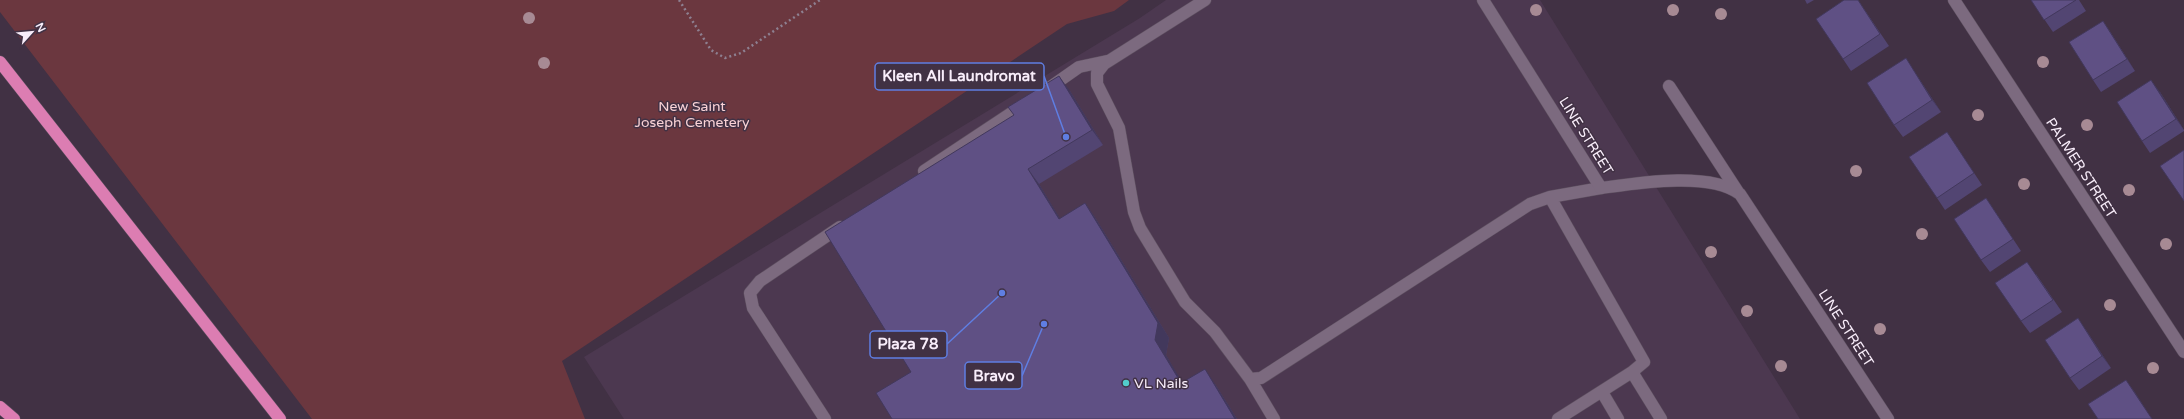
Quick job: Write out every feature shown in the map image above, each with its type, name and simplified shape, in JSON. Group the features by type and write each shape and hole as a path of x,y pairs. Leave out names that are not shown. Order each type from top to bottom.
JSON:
{"highway":[{"path":"0,62 280,419"},
{"path":"0,407 14,419"}],"street":[{"path":"1205,0 1108,61 1097,73 1097,84 1119,128 1134,212 1140,228 1185,302 1215,332 1250,379 1274,419"},
{"name":"LINE STREET","path":"1483,0 1601,188 1645,182 1706,181 1725,186 1740,194"},
{"name":"PALMER STREET","path":"1954,0 2184,352"},
{"path":"916,176 1079,67 1108,61"},
{"name":"LINE STREET","path":"1669,86 1888,419"},
{"path":"1250,379 1261,378 1522,209 1537,201 1601,188"},
{"path":"1550,198 1644,362 1632,372 1561,418"},
{"path":"825,419 753,308 750,293 760,281 851,220"},
{"path":"1632,372 1661,419"},
{"path":"1602,392 1618,419"}],"path":[{"path":"679,0 711,50 725,58 741,53 820,0"}],"shaded area":[{"path":"1166,0 1540,0 1800,419 624,419 584,357 1140,18"}],"green space":[{"name":"New Saint Joseph Cemetery","path":"0,0 1129,0 1114,11 1067,24 562,361 585,419 312,419 0,12"}],"building":[{"path":"1844,0 1858,0 1880,34 1843,59 1816,19"},
{"path":"2031,0 2076,0 2044,20"},
{"path":"2103,21 2127,59 2093,80 2069,42"},
{"path":"1906,58 1932,100 1894,125 1867,83"},
{"path":"1059,76 1092,130 1028,169 1059,219 1085,203 1158,323 1155,340 1181,383 1205,369 1235,419 892,419 876,393 911,372 825,232 1014,115 1008,107"},
{"path":"2151,80 2176,119 2142,141 2117,102"},
{"path":"1947,132 1974,173 1937,198 1909,157"},
{"path":"2184,150 2184,201 2160,166"},
{"path":"1986,198 2013,239 1981,260 1954,219"},
{"path":"2027,262 2053,300 2021,321 1995,283"},
{"path":"2078,318 2102,356 2070,378 2045,340"},
{"path":"2126,380 2152,419 2098,419 2088,404"}],"place":[{"name":"Kleen All Laundromat","path":"1066,137"},
{"name":"Plaza 78","path":"1002,293"},
{"name":"Bravo","path":"1044,324"},
{"name":"VL Nails","path":"1126,383"}]}
